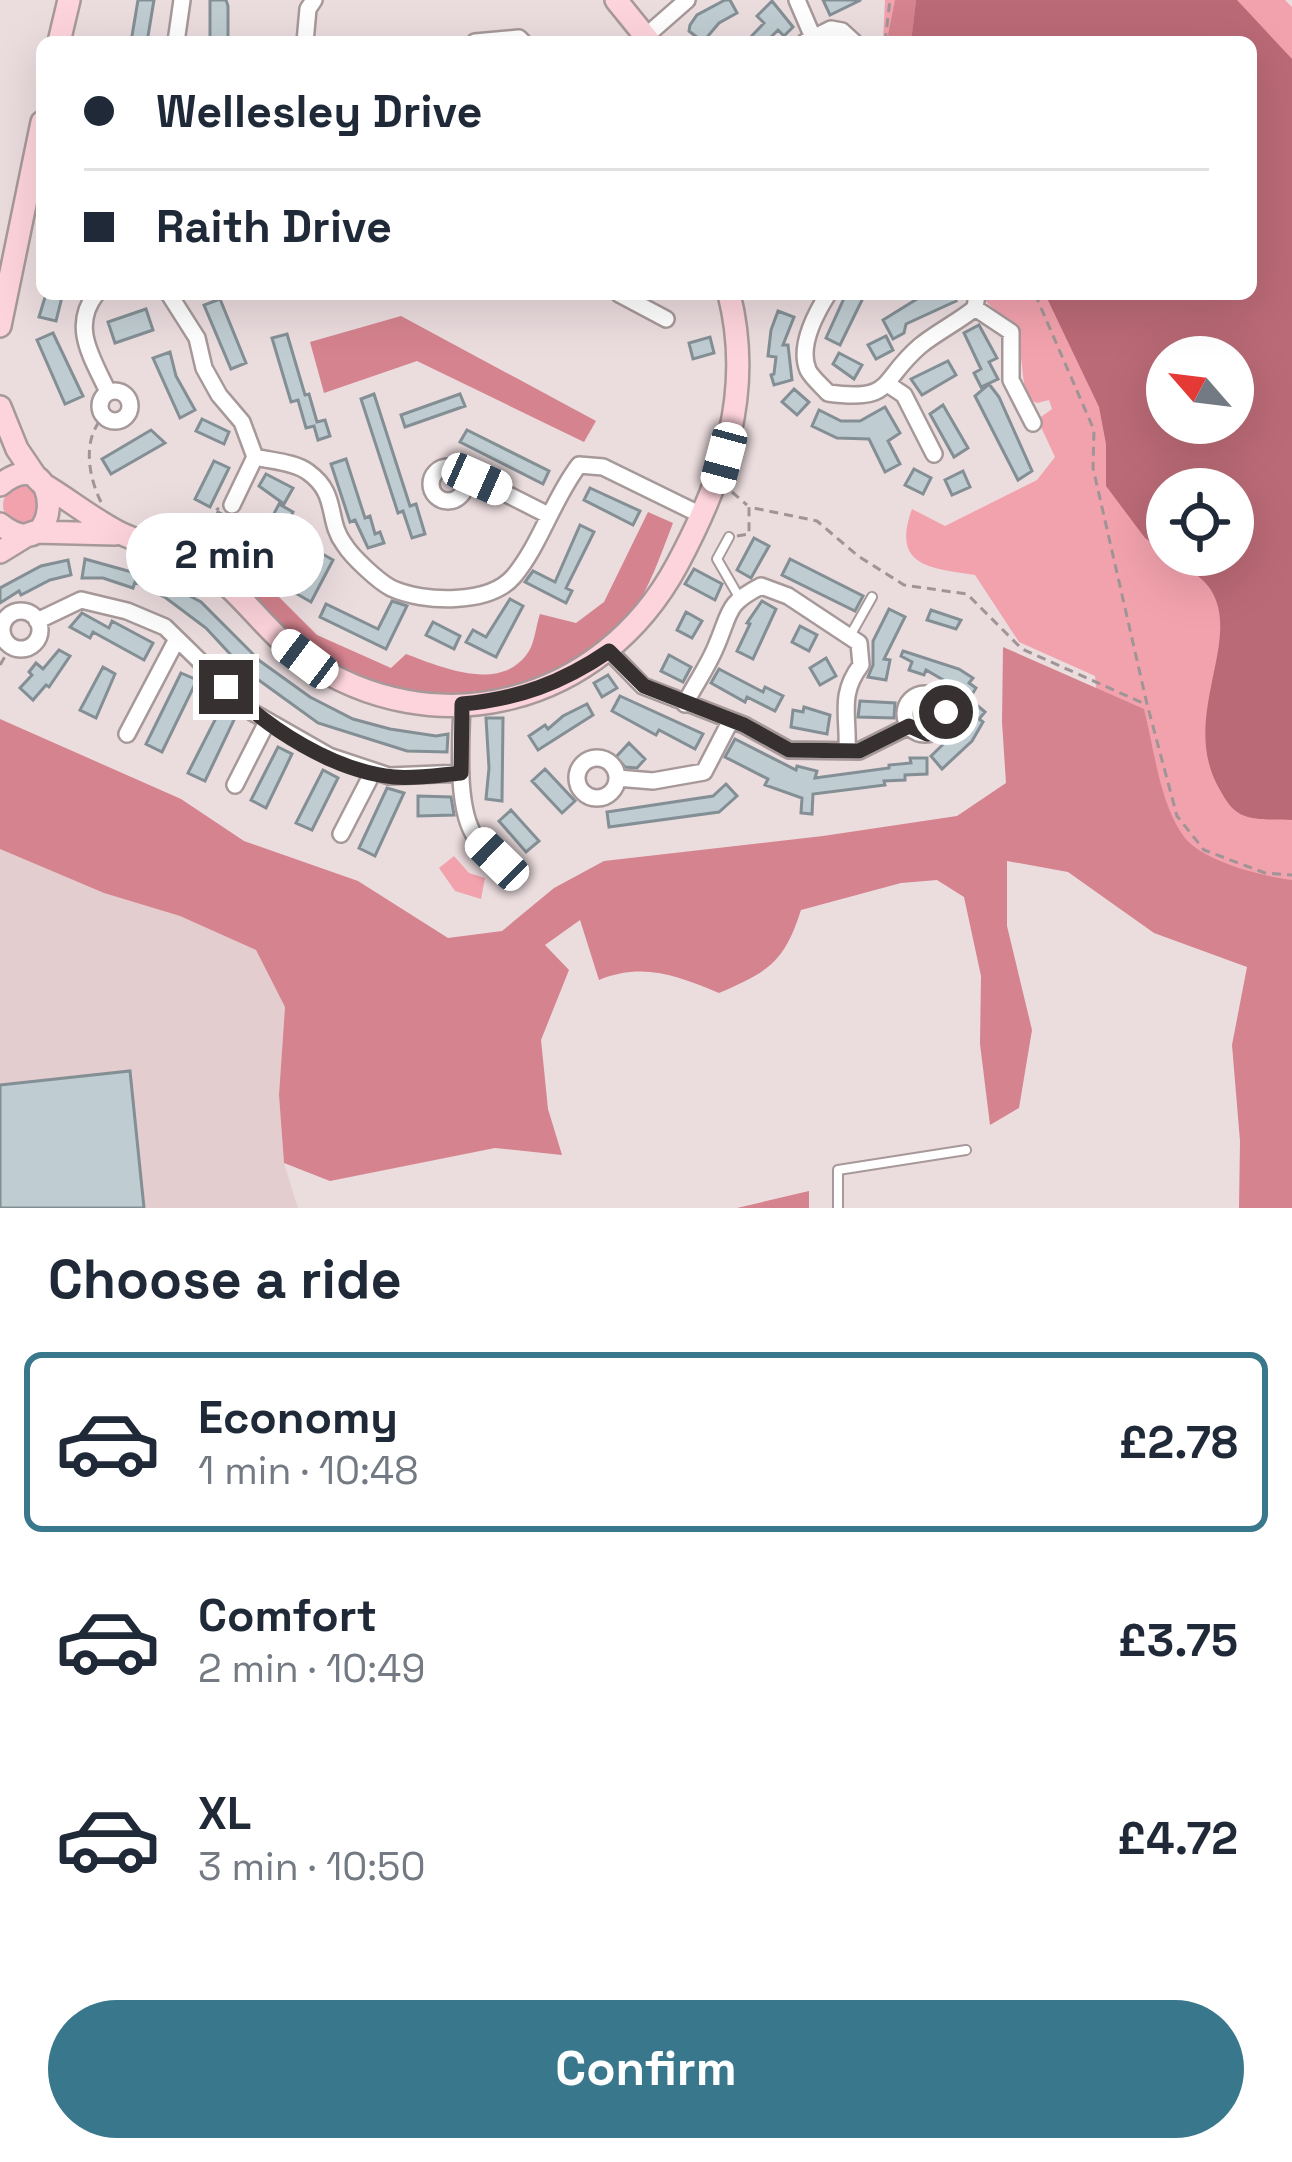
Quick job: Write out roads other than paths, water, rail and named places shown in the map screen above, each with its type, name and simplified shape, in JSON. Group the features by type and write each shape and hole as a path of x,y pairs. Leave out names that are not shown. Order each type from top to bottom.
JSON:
{"street":[{"path":"60,36 68,0"},
{"path":"177,36 182,0"},
{"path":"305,36 314,0"},
{"path":"616,0 646,36"},
{"path":"651,36 687,0"},
{"path":"797,0 808,36"},
{"path":"815,36 831,28 847,36"},
{"path":"0,326 36,151"},
{"path":"92,300 85,312 83,332 108,392"},
{"path":"173,300 197,338 204,368 242,422 255,458 232,505"},
{"path":"630,300 666,319"},
{"path":"0,485 18,476 40,482 132,537 182,554 206,568 284,643 328,672 374,693 462,704 505,700 539,690 609,651 657,601 718,483 736,403 738,350 730,300"},
{"path":"824,300 814,318 806,353 808,371 829,393 863,398 889,385 921,346 976,301 1011,332 1011,380 1033,423"},
{"path":"889,385 904,395 934,454"},
{"path":"108,392 123,392 130,406 123,419 104,416 100,403 108,392"},
{"path":"0,407 16,449 51,498 45,523 0,552"},
{"path":"255,458 306,469 329,492 342,543 391,588 451,601 491,592 511,580 579,464 603,467 701,515"},
{"path":"465,478 503,490 548,515"},
{"path":"0,524 10,532 132,537"},
{"path":"685,704 717,644 725,613 739,597 761,586 788,596 859,643 861,665 848,682 844,707 847,751"},
{"path":"37,621 81,600 158,623 267,722 329,756 373,772 419,778 461,773"},
{"path":"29,613 37,621 40,632 34,645 26,649 11,646 2,636 9,615 29,613"},
{"path":"127,734 177,639"},
{"path":"609,651 644,686 731,720 789,750 847,751 879,744 909,726"},
{"path":"462,704 461,773 467,817 475,837 497,859"},
{"path":"616,778 653,781 704,772 731,720"},
{"path":"235,785 267,722"},
{"path":"341,834 373,772"}],"lane":[{"path":"730,537 717,559 739,597"},
{"path":"850,636 872,597"},
{"path":"838,1208 838,1170 966,1150"}]}
